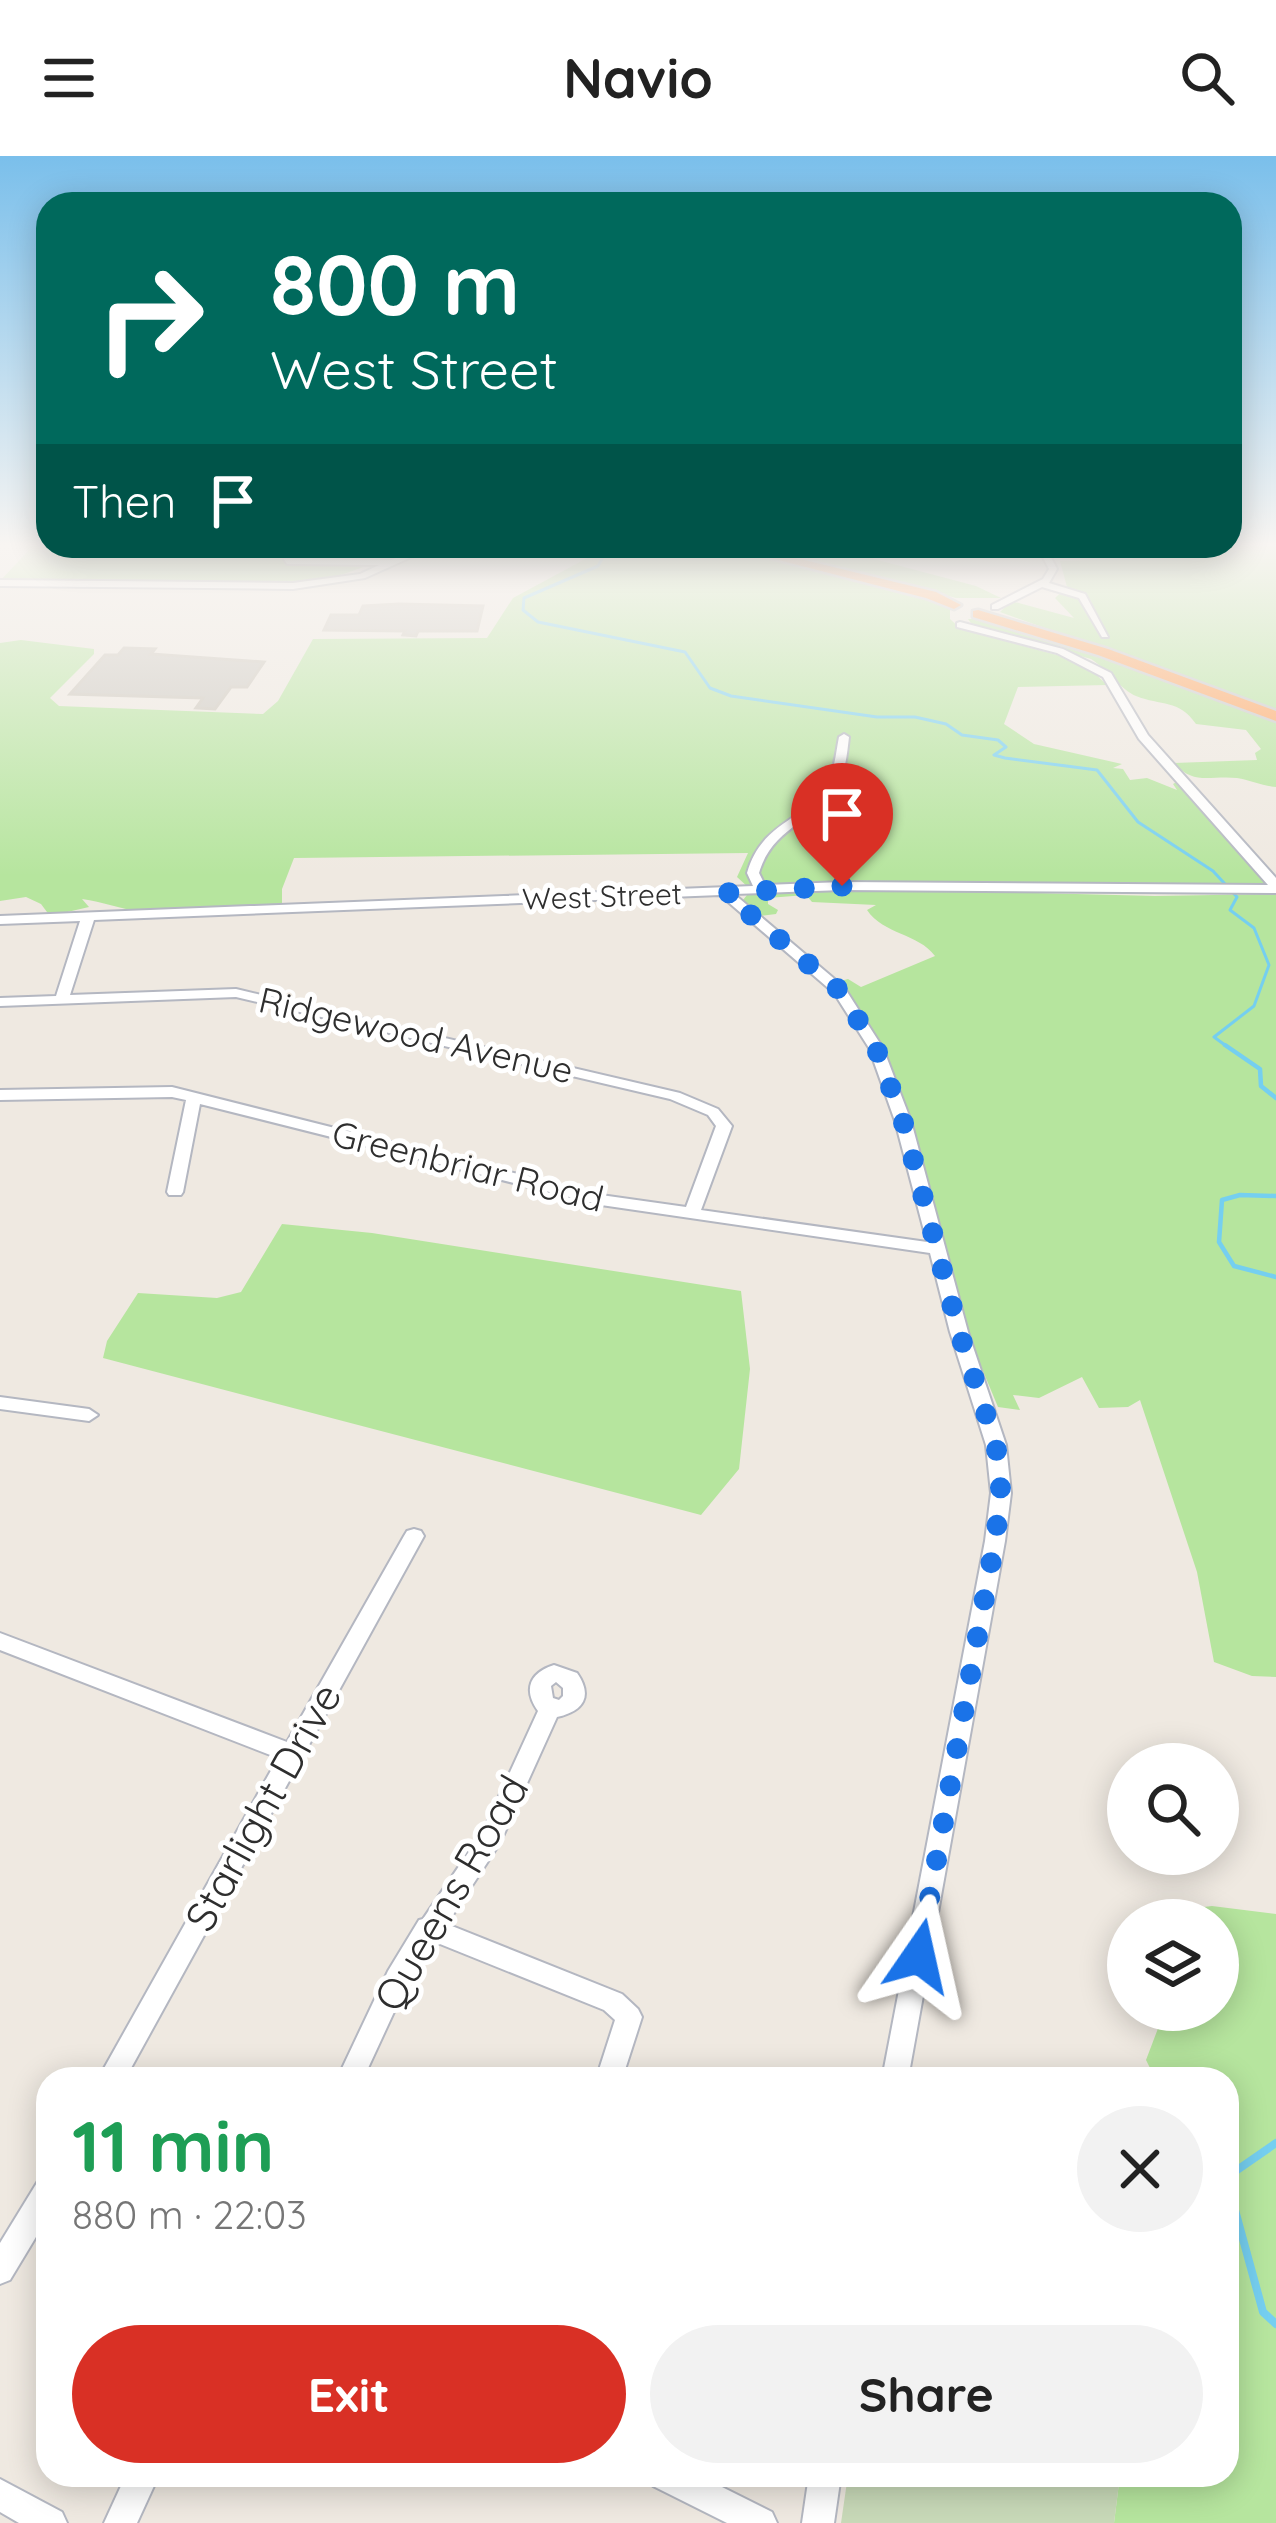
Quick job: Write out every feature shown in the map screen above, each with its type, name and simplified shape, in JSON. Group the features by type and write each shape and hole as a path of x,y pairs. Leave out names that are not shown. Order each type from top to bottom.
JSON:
{"highway":[{"path":"1110,654 1276,715"}],"street":[{"path":"1067,654 1107,675 1143,737 1276,888"},
{"path":"761,890 753,873 758,856 790,819 827,792 838,772 844,737"},
{"name":"West Street","path":"0,920 860,886 1276,888"},
{"path":"725,893 839,990 866,1029 903,1121 996,1445 1001,1493 970,1690 897,2067"},
{"path":"62,999 88,917"},
{"name":"Ridgewood Avenue","path":"0,1002 236,993 691,1101 713,1112 724,1126 691,1215"},
{"name":"Greenbriar Road","path":"0,1095 133,1090 194,1097 568,1193 938,1249"},
{"path":"176,1192 194,1097"},
{"path":"0,1403 89,1414"},
{"name":"Starlight Drive","path":"118,2067 414,1535"},
{"path":"0,1641 293,1754"},
{"name":"Queens Road","path":"356,2067 397,1978 492,1836 551,1706"},
{"path":"428,1928 613,2002 629,2017 613,2067"},
{"path":"0,2270 36,2211"},
{"path":"120,2523 137,2487"},
{"path":"688,2487 761,2523"},
{"path":"818,2523 823,2487"},
{"path":"0,2495 51,2523"}],"green space":[{"path":"0,654 94,654 50,698 59,706 263,714 278,701 304,654 1055,654 1083,662 1107,685 1018,687 1004,724 1034,744 1122,764 1113,768 1123,769 1130,780 1147,778 1177,790 1173,784 1178,781 1266,880 1264,885 749,888 737,877 748,853 294,858 282,889 282,907 152,914 82,899 89,907 50,916 41,904 26,897 0,901"},
{"path":"1075,654 1100,654 1276,719 1276,787 1237,778 1188,775 1174,763 1257,760 1255,753 1261,749 1246,730 1196,724 1176,707 1130,693 1091,659"},
{"path":"1120,654 1276,654 1276,710"},
{"path":"848,888 1155,896 1276,894 1276,1677 1252,1676 1214,1662 1197,1572 1140,1400 1128,1407 1099,1408 1082,1377 1039,1398 1013,1395 1020,1410 998,1407 963,1323 912,1123 884,1050 837,982 848,979 861,987 935,956 874,918 867,910 876,905 812,902 806,895 768,898 776,914 759,916 743,900 747,895"},
{"path":"282,1224 372,1233 741,1291 750,1369 739,1469 701,1515 103,1358 107,1341 138,1293 217,1298 241,1292"},
{"path":"1239,1909 1276,1914 1276,2523 1114,2523 1118,2487 1239,2487 1239,2067 1150,2067 1146,2060 1157,2031 1239,2031"},
{"path":"846,2487 1118,2487 1114,2523 841,2523"}],"building":[{"path":"105,655 264,662 247,687 231,687 215,709 196,708 203,698 70,694"}],"waterway":[{"path":"687,654 710,688 731,696 877,717 915,717 946,724 962,735 998,740 1006,747 994,755 1097,770 1138,822 1213,871 1237,897 1230,910 1254,928 1269,965 1254,1006 1214,1037 1229,1048"},
{"path":"1225,1045 1260,1069 1261,1086 1276,1098"},
{"path":"1276,1196 1240,1195 1222,1200 1219,1242 1234,1266 1276,1277"},
{"path":"1239,2169 1276,2143"},
{"path":"1239,2225 1263,2312 1276,2324"}],"route":[{"path":"842,886 725,893 839,990 873,1042 903,1121 959,1332 996,1445 1001,1493 995,1541 919,1956"}]}
